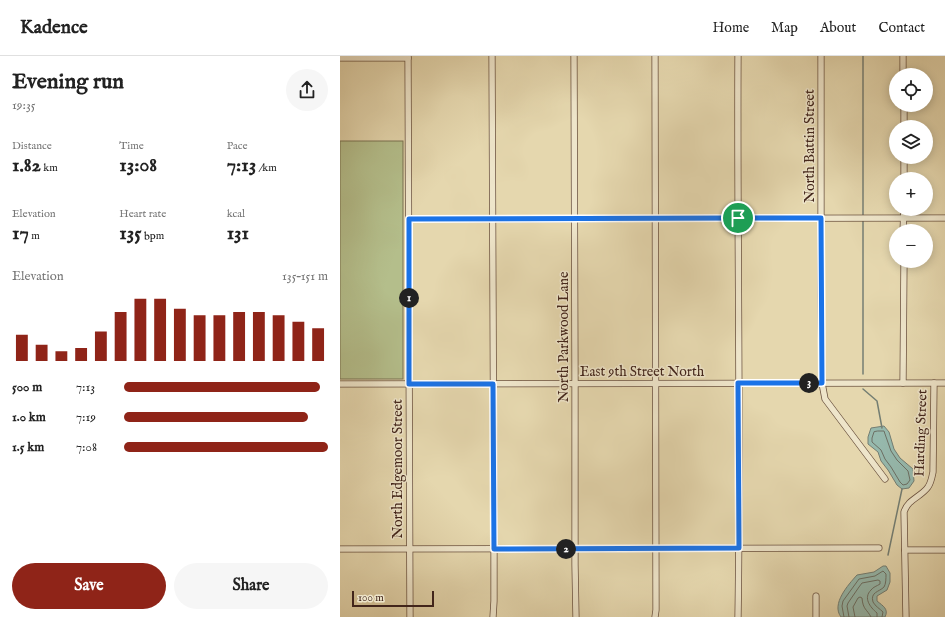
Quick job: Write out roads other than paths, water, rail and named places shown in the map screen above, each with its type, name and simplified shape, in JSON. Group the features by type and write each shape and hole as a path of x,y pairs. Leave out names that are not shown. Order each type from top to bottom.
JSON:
{"street":[{"path":"492,56 493,617"},
{"name":"North Parkwood Lane","path":"574,56 576,617"},
{"path":"655,56 655,617"},
{"path":"738,56 738,617"},
{"name":"North Battin Street","path":"821,56 822,383 824,399 885,480"},
{"path":"903,56 904,68"},
{"path":"340,58 408,57"},
{"name":"North Edgemoor Street","path":"408,57 410,617"},
{"path":"903,218 903,224"},
{"path":"409,219 945,218"},
{"name":"Harding Street","path":"903,383 904,268"},
{"name":"Harding Street","path":"906,617 904,512 906,506 922,494 929,486 933,472 934,383"},
{"name":"East 9th Street North","path":"340,384 945,383"},
{"path":"340,549 878,548"},
{"path":"905,550 945,550"},
{"path":"816,596 816,617"}],"water":[{"path":"884,426 889,432 894,449 900,458 913,469 914,481 909,488 902,489 897,485 881,461 878,452 868,444 868,437 871,428"},
{"path":"883,566 886,566 890,573 890,582 887,590 877,596 877,601 886,610 885,617 841,617 838,612 839,601 849,584 857,575 874,572"}],"waterway":[{"path":"863,56 863,216"},
{"path":"863,220 863,374"},
{"path":"863,389 877,401 882,428"},
{"path":"888,555 902,489"}]}
